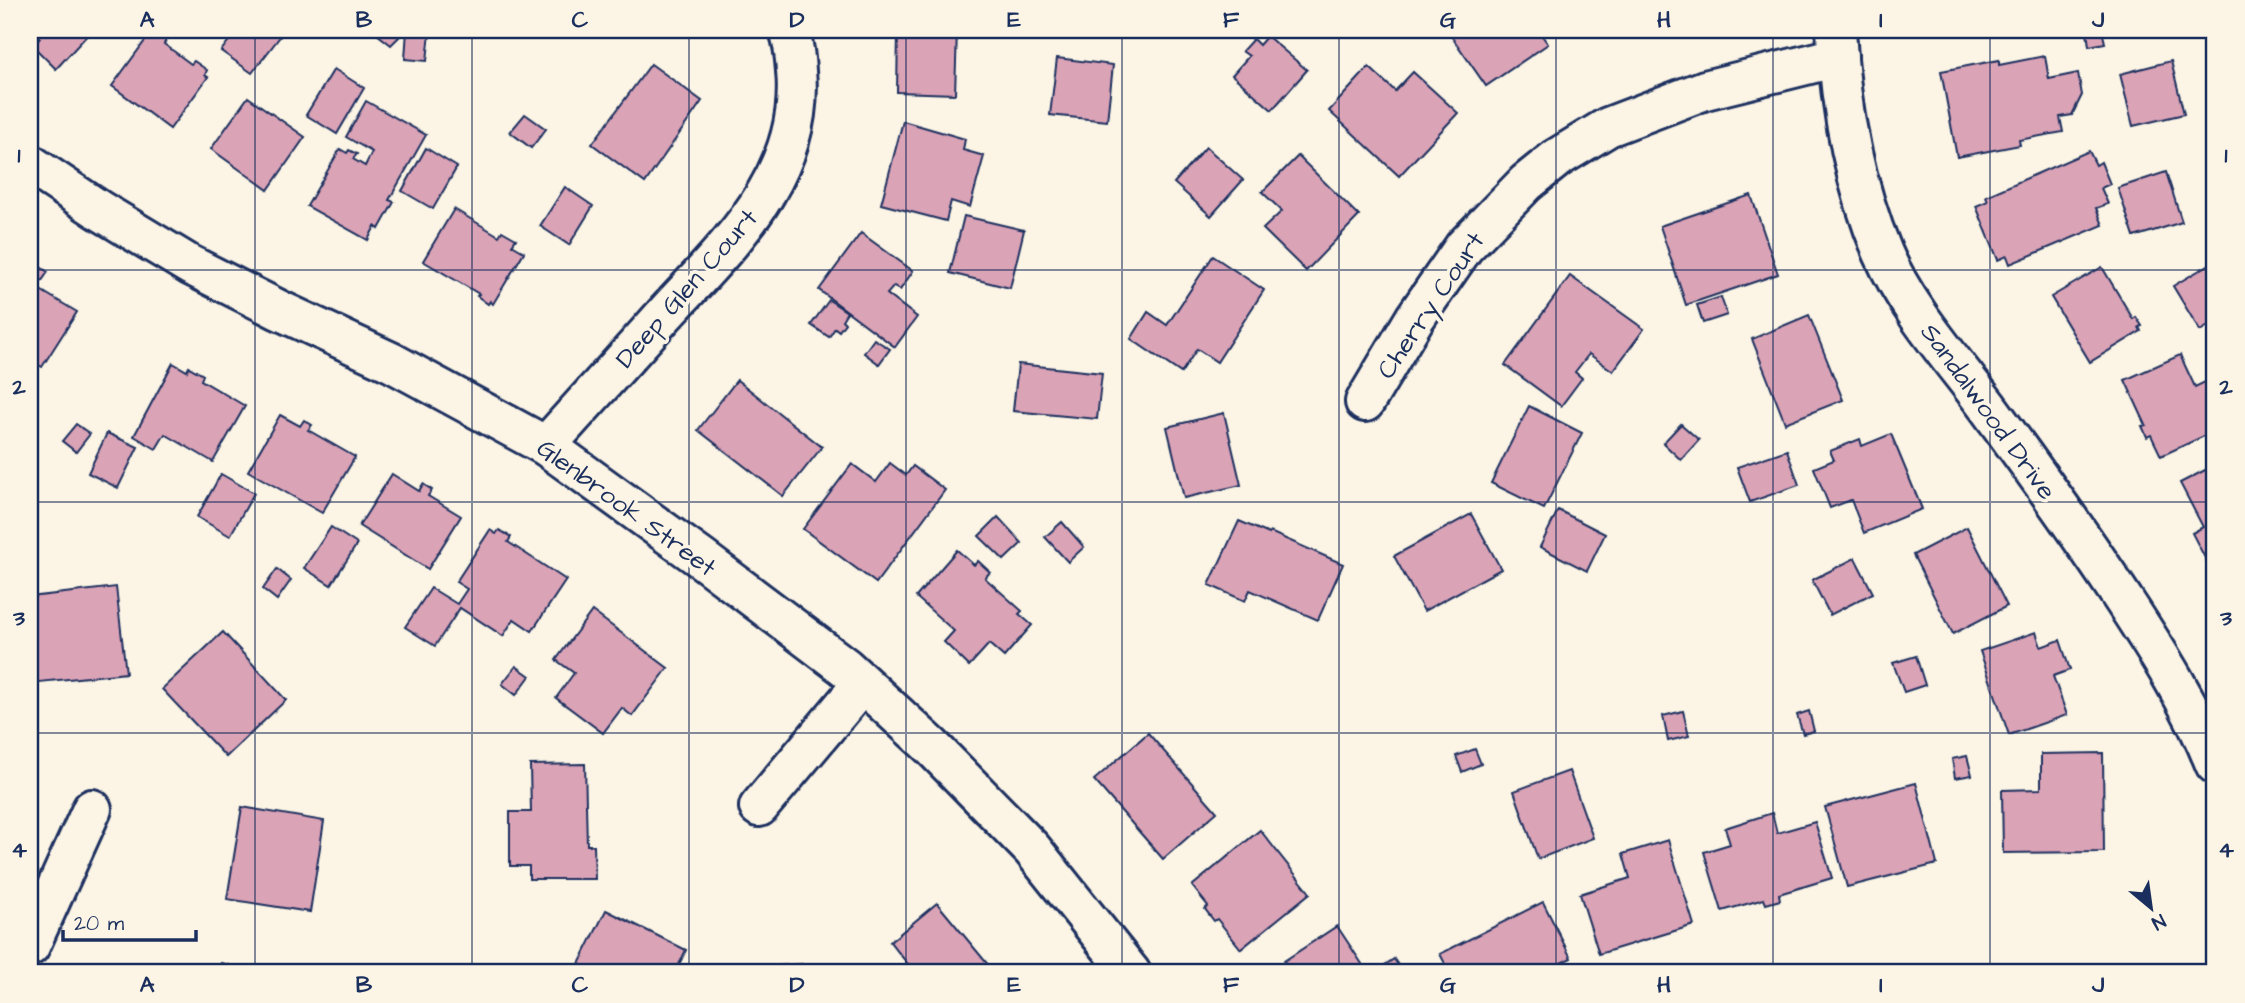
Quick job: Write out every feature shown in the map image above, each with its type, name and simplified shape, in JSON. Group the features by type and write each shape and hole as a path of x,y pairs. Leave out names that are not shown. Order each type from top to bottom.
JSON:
{"street":[{"name":"Deep Glen Court","path":"546,446 729,244 763,200 786,156 799,97 794,42 789,30"},
{"name":"Cherry Court","path":"1365,402 1415,318 1464,247 1526,183 1557,158 1608,127 1837,43"},
{"name":"Sandalwood Drive","path":"1837,43 1852,147 1866,205 1884,254 1944,353 1985,404 2102,568 2159,654 2200,726 2215,764"},
{"name":"Glenbrook Street","path":"30,164 190,265 391,362 546,446 702,559 845,667 931,746 1032,849 1131,973"},
{"path":"759,807 862,684"},
{"path":"30,946 92,808"}],"building":[{"path":"31,30 92,30 56,69 33,46 40,38"},
{"path":"237,30 285,30 252,73 221,51"},
{"path":"380,30 391,30 399,37 391,45 377,34"},
{"path":"407,30 430,32 427,61 405,59"},
{"path":"898,30 957,30 955,94 897,92"},
{"path":"1447,30 1538,30 1548,44 1486,86"},
{"path":"2102,30 2105,43 2089,46 2087,32"},
{"path":"150,34 157,39 159,35 166,40 164,44 191,64 194,61 207,70 205,75 208,77 170,129 112,86"},
{"path":"1267,36 1307,70 1272,110 1232,75 1249,56 1242,51 1253,39 1259,45"},
{"path":"2045,56 2049,79 2078,73 2082,95 2072,115 2060,117 2063,132 2019,140 2020,145 1957,157 1941,71 1999,60 1999,65"},
{"path":"1057,58 1113,65 1107,121 1050,115"},
{"path":"2171,61 2184,114 2133,126 2120,74"},
{"path":"651,64 702,101 645,183 592,144"},
{"path":"1369,67 1395,91 1413,72 1458,113 1399,176 1329,111"},
{"path":"334,69 364,88 337,134 306,115"},
{"path":"248,97 305,137 268,190 211,149"},
{"path":"366,101 426,135 389,200 394,202 379,229 375,226 368,240 307,206 340,149 357,154 353,159 365,166 372,152 346,137"},
{"path":"525,114 546,129 531,148 510,132"},
{"path":"903,121 965,139 963,150 984,156 970,207 951,201 946,221 881,204"},
{"path":"1206,147 1243,180 1211,216 1174,183"},
{"path":"426,148 457,167 433,209 402,191"},
{"path":"2089,151 2096,165 2101,162 2110,184 2101,188 2108,204 2096,208 2103,225 2010,264 2007,256 1998,260 1976,206 1988,201 1986,196"},
{"path":"1298,156 1359,216 1306,271 1263,229 1282,211 1262,192"},
{"path":"2166,172 2182,222 2134,237 2118,188"},
{"path":"565,187 593,206 569,245 540,226"},
{"path":"1751,195 1778,274 1686,305 1660,226"},
{"path":"454,209 499,236 502,231 516,239 512,245 524,252 493,304 490,301 488,304 477,296 479,294 423,261"},
{"path":"964,216 1024,230 1010,288 950,273"},
{"path":"861,233 913,271 900,290 894,286 887,294 917,317 895,347 819,290"},
{"path":"1213,256 1264,290 1217,362 1197,349 1181,373 1131,339 1148,312 1167,325"},
{"path":"30,260 48,272 37,288 77,312 42,367 30,360"},
{"path":"2215,261 2215,322 2200,331 2173,286"},
{"path":"2102,267 2133,319 2136,317 2142,326 2139,327 2141,331 2090,362 2051,297"},
{"path":"1570,276 1644,329 1613,371 1589,354 1575,372 1582,378 1561,406 1505,365"},
{"path":"1721,297 1727,315 1703,323 1697,305"},
{"path":"829,300 847,312 842,320 845,323 839,331 835,328 829,337 811,325"},
{"path":"1809,315 1843,400 1785,423 1752,339"},
{"path":"874,339 890,349 879,364 864,353"},
{"path":"2180,355 2195,387 2207,381 2215,399 2215,431 2161,456 2151,435 2147,437 2142,426 2146,425 2125,380"},
{"path":"173,363 187,371 189,367 203,375 201,380 245,406 213,462 165,434 156,449 134,436"},
{"path":"1018,364 1102,373 1097,419 1013,411"},
{"path":"737,380 822,447 783,496 698,430"},
{"path":"1529,406 1582,433 1544,509 1491,483"},
{"path":"1224,413 1241,485 1184,498 1167,427"},
{"path":"280,415 300,426 304,420 312,425 308,430 355,457 322,513 248,471"},
{"path":"76,424 90,434 76,452 62,441"},
{"path":"1681,424 1699,440 1681,460 1663,443"},
{"path":"107,433 138,447 118,488 88,473"},
{"path":"1891,434 1922,509 1864,533 1851,500 1830,508 1814,468 1834,460 1830,451 1860,439 1862,446"},
{"path":"1787,450 1799,485 1750,502 1737,467"},
{"path":"890,463 906,475 913,466 945,490 876,583 803,529 852,464 876,482"},
{"path":"2215,465 2215,558 2207,562 2192,533 2203,527 2180,483"},
{"path":"221,474 254,493 230,536 197,517"},
{"path":"392,474 419,491 423,484 432,490 428,496 461,516 428,569 359,526"},
{"path":"1558,510 1605,534 1587,571 1540,547"},
{"path":"1471,514 1501,569 1424,611 1394,556"},
{"path":"998,517 1022,543 1004,560 979,536"},
{"path":"1239,521 1343,564 1318,620 1250,590 1245,601 1209,585"},
{"path":"1062,522 1084,547 1068,562 1045,537"},
{"path":"331,527 357,544 331,585 304,568"},
{"path":"1967,527 2007,606 1953,634 1913,555"},
{"path":"490,530 496,534 499,530 511,537 508,542 566,580 532,631 514,619 503,636 460,608 435,646 405,627 431,588 457,604 467,589 456,582"},
{"path":"957,550 974,565 978,561 990,572 985,578 1022,611 1019,614 1032,625 1004,657 989,644 969,666 944,642 954,631 916,597"},
{"path":"1855,558 1873,593 1830,615 1812,580"},
{"path":"277,569 291,580 277,600 263,589"},
{"path":"116,587 126,673 30,683 30,597"},
{"path":"592,611 668,668 632,716 622,708 603,733 556,698 574,673 556,660"},
{"path":"223,632 286,700 226,757 162,689"},
{"path":"2036,632 2041,647 2060,640 2070,670 2053,676 2067,715 2009,735 1980,651"},
{"path":"1916,656 1925,685 1904,692 1893,663"},
{"path":"516,666 530,676 516,695 502,684"},
{"path":"1683,711 1689,736 1668,741 1663,716"},
{"path":"1809,711 1814,731 1803,734 1797,715"},
{"path":"1148,733 1217,812 1163,859 1094,780"},
{"path":"1475,749 1481,764 1462,772 1456,756"},
{"path":"2103,753 2104,852 2003,853 2002,790 2041,789 2041,754"},
{"path":"1967,756 1972,775 1955,778 1952,759"},
{"path":"585,764 587,845 594,845 595,879 529,879 529,866 510,866 510,812 531,812 530,765"},
{"path":"1569,771 1593,838 1538,859 1514,791"},
{"path":"1916,783 1937,864 1847,887 1825,807"},
{"path":"242,807 324,821 310,912 227,899"},
{"path":"1772,813 1777,833 1815,822 1832,878 1779,894 1780,900 1766,904 1764,899 1722,911 1704,852 1730,844 1725,828"},
{"path":"1260,830 1310,893 1241,949 1217,919 1214,921 1205,909 1208,906 1192,886"},
{"path":"1668,840 1694,925 1599,954 1580,894 1630,878 1623,854"},
{"path":"1543,902 1571,958 1541,973 1450,973 1440,954"},
{"path":"937,903 995,973 915,973 890,942"},
{"path":"606,910 686,950 675,973 597,973 579,964"},
{"path":"1337,926 1368,973 1292,973 1284,961"},
{"path":"1394,959 1403,973 1373,973"},
{"path":"221,963 238,968 236,973 218,973"},
{"path":"802,964 803,973 706,973 706,972"}]}
